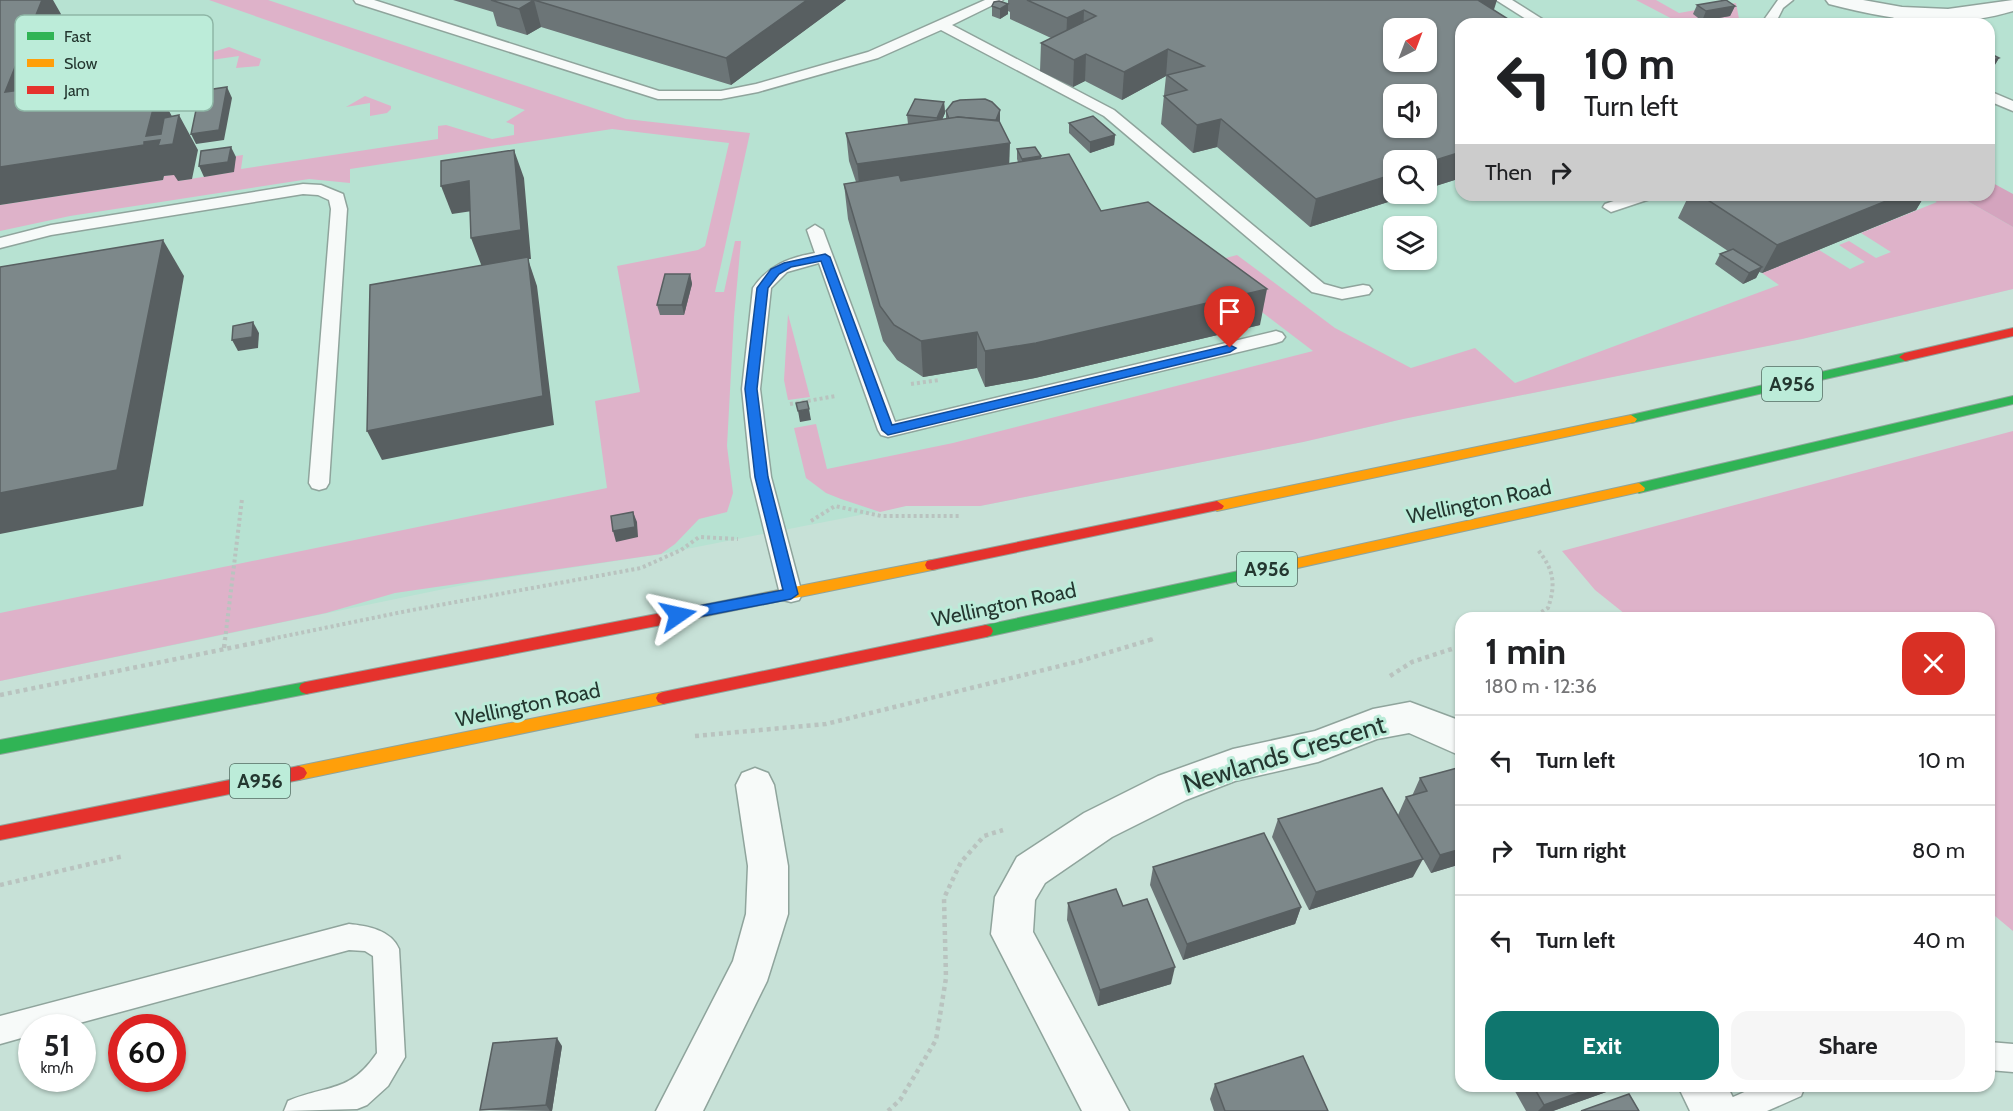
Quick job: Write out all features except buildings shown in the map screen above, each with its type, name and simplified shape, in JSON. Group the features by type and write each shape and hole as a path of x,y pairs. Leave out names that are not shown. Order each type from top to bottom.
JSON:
{"main road":[{"name":"A956","path":"0,747 791,594 1508,446 1890,362 2013,332"},
{"name":"Wellington Road","path":"0,833 519,728 1507,517 2013,400"}],"street":[{"path":"1836,0 1901,18 1958,14 2013,4"},
{"name":"Newlands Crescent","path":"1106,1111 1012,934 1015,897 1031,870 1098,825 1172,789 1233,765 1318,746 1373,724 1410,717 1455,735"},
{"path":"679,1111 752,967 767,914 768,866 755,785"},
{"path":"1704,1092 1717,1111"}],"lane":[{"path":"361,0 658,95 681,96 721,95 758,88 873,55 996,0"},
{"path":"1503,0 1533,18"},
{"path":"1771,18 1778,6 1786,0"},
{"path":"942,25 1109,114 1318,288 1342,294 1363,290"},
{"path":"1995,98 2012,105"},
{"path":"1995,111 2012,105"},
{"path":"0,243 51,230 303,189 321,189 337,197 339,209 319,483"},
{"path":"1611,207 1629,201"},
{"path":"815,231 888,430 1276,338"},
{"path":"791,594 761,477 751,389 762,288 775,272 788,265 825,257"},
{"path":"0,1030 349,937 368,939 386,949 391,1057 378,1076 357,1095 298,1111"},
{"path":"1995,1056 2013,1058"},
{"path":"1734,1111 1777,1092"}],"path":[{"path":"224,648 242,498"},
{"path":"0,695 407,611 641,568 681,550 699,537 778,542 835,506 852,513 875,517 965,516"},
{"path":"1507,517 1549,563 1556,586 1548,608 1541,612"},
{"path":"888,1111 900,1100 936,1040 946,978 944,898 961,862 984,836 1005,830"}],"shaded area":[{"path":"0,0 2013,0 2013,289 1802,339 980,506 906,506 661,554 473,583 0,681"},
{"path":"209,0 268,0 626,119 750,133 715,292 724,292 735,241 741,241 734,317 727,446 733,493 727,512 699,519 675,544 661,554 395,593 326,613 0,681 0,613 607,488 595,401 640,392 617,266 698,250 705,246 729,143 612,129 350,169 350,183 309,179 70,216 0,231 0,205 163,180 164,176 179,174 178,181 233,172 236,156 243,155 241,169 438,139 438,126 446,125 492,139 514,135 514,125 506,122 525,110"},
{"path":"1636,0 1656,0 1679,13 1736,3 1739,18 1670,18"},
{"path":"229,47 261,59 259,66 236,68 239,56 213,60 213,52"},
{"path":"365,96 391,106 391,109 387,113 370,116 370,103 346,107"},
{"path":"1995,184 2013,194 2013,227 1968,201 1995,201"},
{"path":"1935,201 1968,201 2013,227 2013,289 1802,339 980,506 906,506 880,512 826,493 806,478 794,428 816,424 827,469 953,443 1313,351 1200,265 1237,255 1335,328 1411,368 1475,348 1515,383 1779,285 1762,273 1819,250 1850,269 1865,262 1839,245 1849,241 1876,258 1891,252 1861,233 1937,202"},
{"path":"788,314 810,397 788,400 784,380"},
{"path":"2013,431 2013,931 1995,916 1995,612 1622,612 1595,590 1562,551"}],"traffic: fast":[{"path":"1631,419 1905,357"},
{"path":"1639,488 2013,400"},
{"path":"986,631 1248,574"},
{"path":"0,747 306,688"}],"traffic: slow":[{"path":"1217,506 1631,419"},
{"path":"1248,574 1639,488"},
{"path":"677,616 932,565"},
{"path":"299,773 663,698"}],"traffic: jam":[{"path":"1905,357 2013,332"},
{"path":"932,565 1217,506"},
{"path":"306,688 677,616"},
{"path":"663,698 986,631"},
{"path":"0,833 299,773"}],"route":[{"path":"678,615 791,594 761,477 751,389 762,288 767,279 788,265 825,257 888,430 1230,348"}]}
